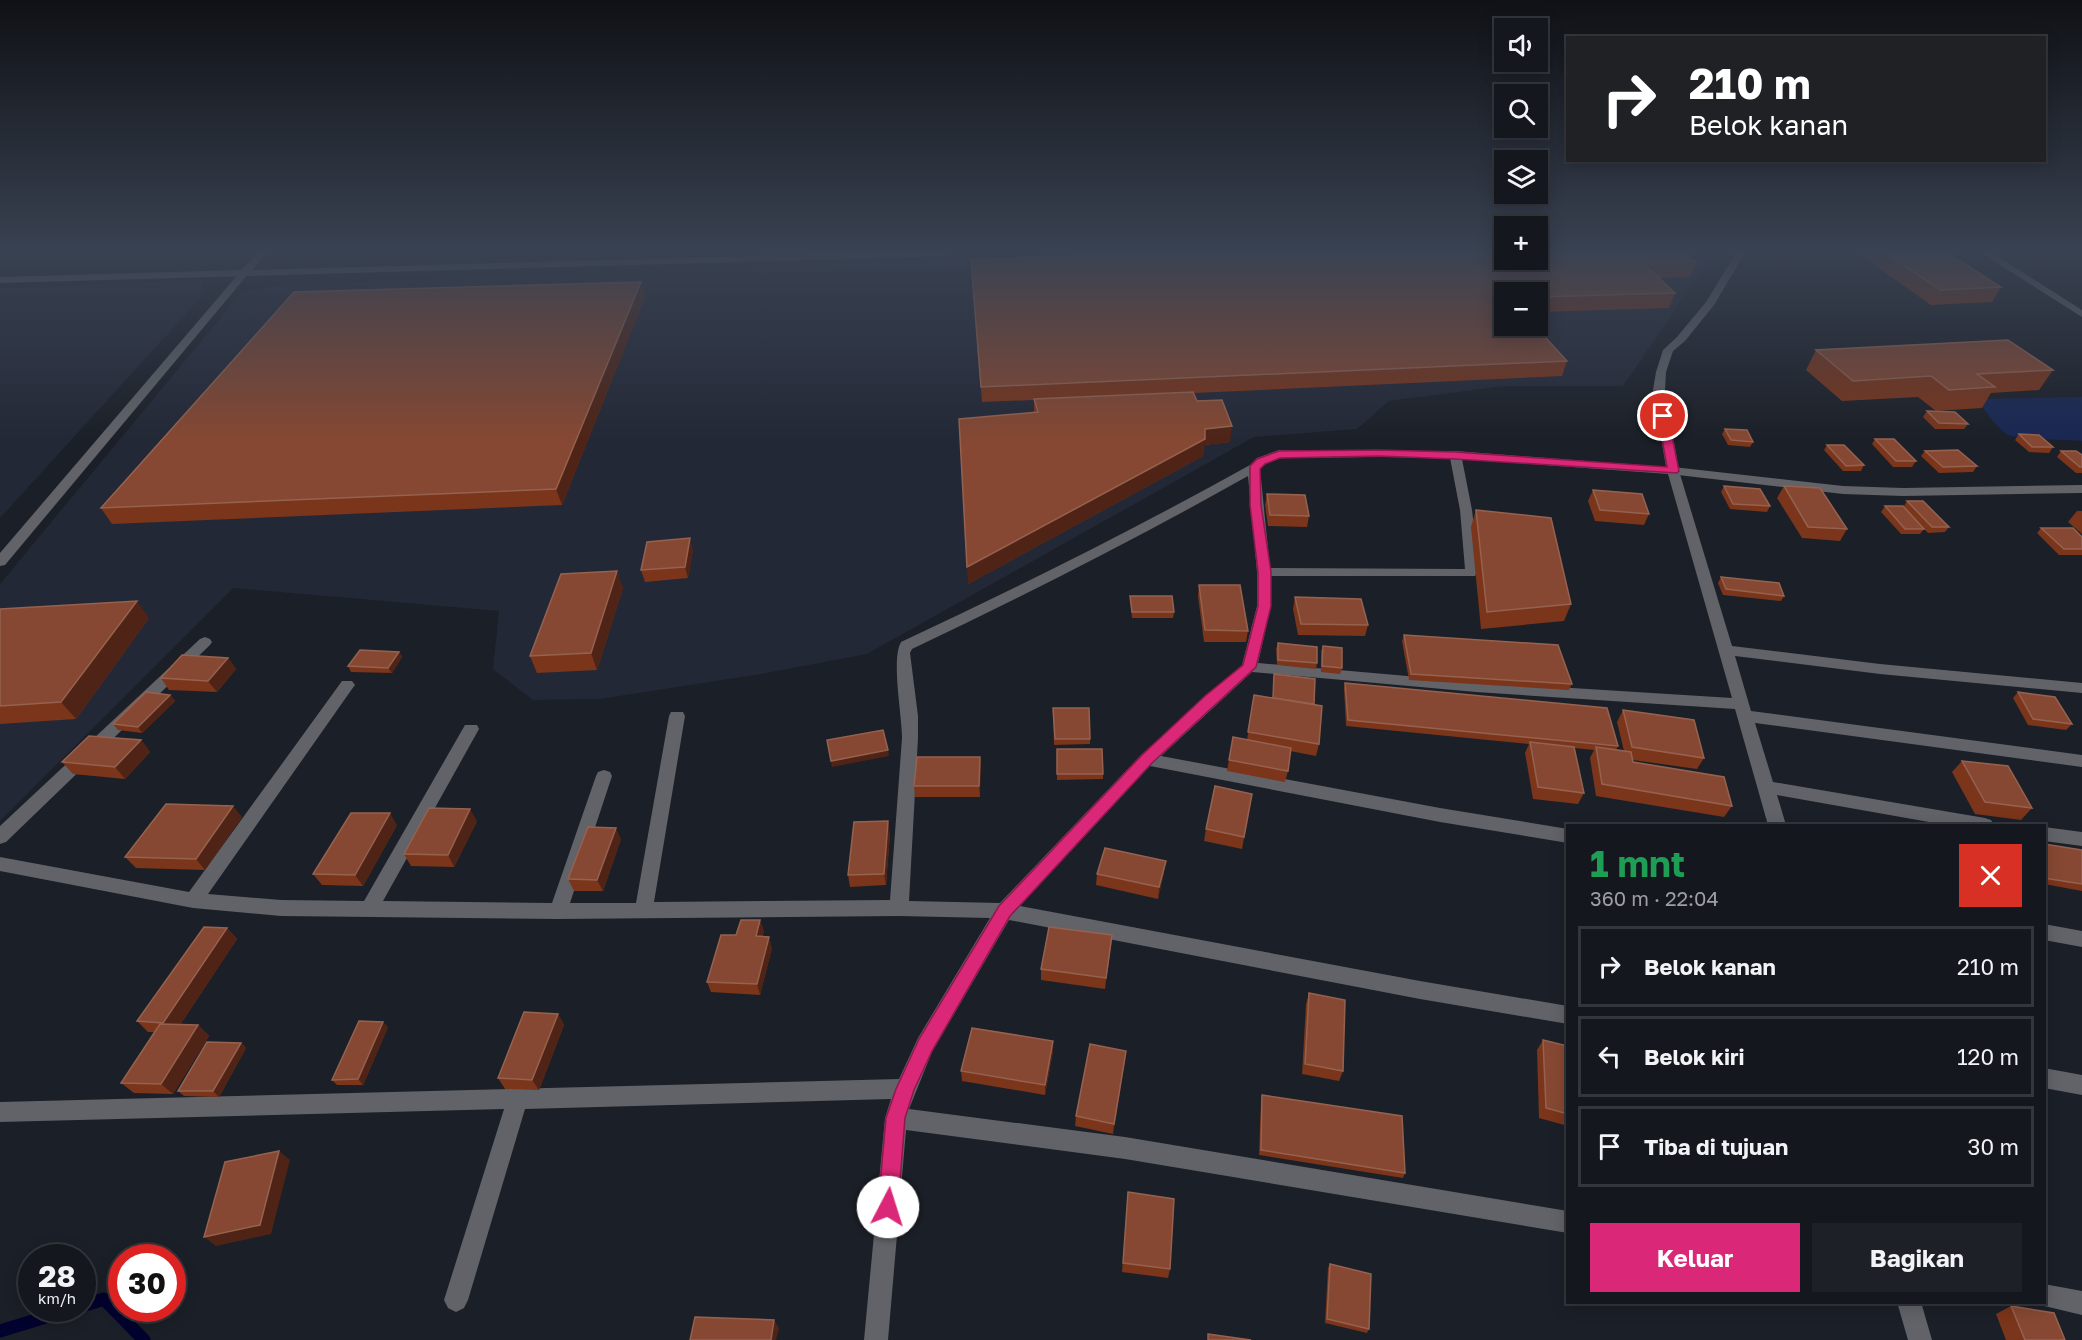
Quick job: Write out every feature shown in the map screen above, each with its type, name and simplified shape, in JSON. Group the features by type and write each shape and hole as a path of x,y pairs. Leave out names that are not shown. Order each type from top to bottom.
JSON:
{"street":[{"path":"0,562 208,316"},
{"path":"1699,316 1668,350 1661,372 1659,390 1673,471 1777,824"},
{"path":"898,908 910,738 910,716 903,653 906,645 1033,586 1146,528 1254,468 1261,461 1279,454 1455,455 1673,471 1843,490 1915,492 2082,489"},
{"path":"1264,572 1470,573 1472,568 1466,510 1455,455"},
{"path":"876,1340 896,1118 905,1089 925,1045 1004,911 1147,759 1249,667 1264,606 1264,572 1254,468"},
{"path":"0,837 205,642"},
{"path":"1727,650 1880,669 2082,688"},
{"path":"1249,667 1744,710 2082,761"},
{"path":"193,900 347,685"},
{"path":"644,910 677,716"},
{"path":"369,910 471,729"},
{"path":"1147,759 1440,815 1566,836"},
{"path":"558,911 603,776"},
{"path":"1767,787 1979,824"},
{"path":"2046,834 2082,839"},
{"path":"0,864 193,900 281,908 558,911 898,908 1004,911 1420,990 1566,1015"},
{"path":"2046,932 2082,939"},
{"path":"2046,1078 2082,1085"},
{"path":"0,1112 905,1089"},
{"path":"456,1300 518,1098"},
{"path":"896,1118 1137,1150 1566,1222"},
{"path":"2046,1296 2082,1303"},
{"path":"1910,1304 1920,1340"}],"shaded area":[{"path":"0,316 184,316 0,518"},
{"path":"222,316 1494,316 1494,336 1548,336 1548,316 1671,316 1623,386 1504,386 1389,401 1357,429 1254,437 867,654 761,674 600,699 533,700 493,669 499,611 233,588 0,821 0,584"},
{"path":"2082,397 2082,441 2011,436 1997,426 1975,399"}],"building":[{"path":"273,316 627,316 556,489 101,508"},
{"path":"975,316 1494,316 1494,336 1544,336 1567,361 981,387"},
{"path":"2008,340 2053,370 1977,374 1995,387 1949,390 1931,376 1853,381 1816,350"},
{"path":"1193,392 1197,401 1222,400 1232,426 1205,429 1205,439 967,567 959,419 1038,412 1034,399"},
{"path":"1927,411 1955,412 1968,424 1939,423"},
{"path":"1725,429 1747,430 1753,442 1731,440"},
{"path":"2019,434 2039,435 2053,447 2032,447"},
{"path":"1875,439 1894,439 1916,461 1896,461"},
{"path":"1827,445 1844,445 1864,465 1846,466"},
{"path":"1958,450 1977,466 1943,467 1925,451"},
{"path":"2061,451 2076,451 2082,455 2082,467 2080,467"},
{"path":"1724,486 1760,489 1770,506 1733,504"},
{"path":"1784,486 1820,488 1847,529 1808,527"},
{"path":"1593,490 1642,494 1649,514 1600,510"},
{"path":"1267,494 1305,495 1309,516 1270,515"},
{"path":"1907,501 1923,501 1949,527 1932,527"},
{"path":"1885,506 1903,506 1924,529 1905,529"},
{"path":"1476,510 1551,518 1571,604 1487,612"},
{"path":"2041,528 2073,528 2082,537 2082,549 2064,549"},
{"path":"690,538 685,567 641,570 647,542"},
{"path":"617,571 591,653 530,656 561,574"},
{"path":"1721,577 1779,583 1784,596 1726,589"},
{"path":"1199,585 1240,585 1248,631 1205,630"},
{"path":"1130,596 1172,596 1174,612 1132,612"},
{"path":"1295,597 1361,599 1368,625 1301,624"},
{"path":"137,601 61,702 0,706 0,609"},
{"path":"1404,635 1558,645 1572,684 1411,674"},
{"path":"1278,643 1317,647 1317,663 1278,660"},
{"path":"1323,646 1342,648 1342,668 1322,666"},
{"path":"360,650 399,652 388,668 348,666"},
{"path":"182,655 228,658 208,681 161,678"},
{"path":"1274,674 1315,679 1314,704 1273,698"},
{"path":"1345,683 1607,708 1618,746 1348,720"},
{"path":"146,692 170,695 138,727 113,724"},
{"path":"2018,692 2055,697 2072,724 2033,719"},
{"path":"1254,695 1322,706 1319,744 1248,732"},
{"path":"1053,708 1089,708 1090,739 1055,739"},
{"path":"1623,710 1694,720 1704,758 1632,747"},
{"path":"883,730 888,750 831,761 827,740"},
{"path":"89,736 141,740 115,767 62,762"},
{"path":"1233,737 1291,748 1288,771 1229,760"},
{"path":"1530,742 1574,747 1584,793 1538,787"},
{"path":"1596,747 1631,752 1633,762 1724,777 1732,806 1602,784"},
{"path":"1057,749 1102,749 1103,774 1057,774"},
{"path":"917,757 980,757 979,786 914,786"},
{"path":"1962,761 2008,766 2032,808 1985,802"},
{"path":"1215,786 1252,794 1244,837 1206,829"},
{"path":"166,804 233,806 196,859 125,857"},
{"path":"429,808 470,809 448,855 404,854"},
{"path":"351,813 390,813 355,875 313,874"},
{"path":"888,821 884,874 848,875 854,822"},
{"path":"588,827 616,828 597,880 568,879"},
{"path":"2046,844 2082,850 2082,884 2046,878"},
{"path":"1105,848 1166,861 1159,887 1097,874"},
{"path":"741,920 760,920 756,936 769,937 757,984 707,982 721,935 736,935"},
{"path":"204,927 227,928 163,1023 137,1021"},
{"path":"1049,927 1112,935 1106,978 1041,969"},
{"path":"1309,993 1345,1000 1343,1071 1305,1064"},
{"path":"524,1012 558,1014 532,1080 498,1078"},
{"path":"359,1021 383,1022 358,1079 332,1080"},
{"path":"160,1024 198,1025 161,1084 121,1083"},
{"path":"972,1028 1053,1041 1045,1085 961,1071"},
{"path":"1543,1040 1566,1046 1566,1113 1546,1108"},
{"path":"207,1042 241,1043 213,1091 178,1091"},
{"path":"1090,1044 1126,1051 1114,1124 1076,1116"},
{"path":"1262,1095 1402,1116 1405,1173 1261,1150"},
{"path":"279,1151 260,1225 204,1237 225,1162"},
{"path":"1128,1192 1174,1199 1170,1269 1123,1263"},
{"path":"1330,1264 1371,1274 1369,1329 1327,1319"},
{"path":"2011,1306 2054,1313 2065,1340 2025,1340"},
{"path":"695,1317 774,1320 771,1340 690,1340"},
{"path":"1208,1334 1251,1340 1208,1340"}],"waterway":[{"path":"96,1302 104,1299 144,1340"},
{"path":"0,1331 29,1322"}],"route":[{"path":"888,1207 896,1118 905,1089 925,1045 1004,911 1147,759 1249,667 1258,638 1264,606 1264,572 1254,468 1261,461 1279,454 1379,453 1455,455 1673,471 1663,416"}]}
